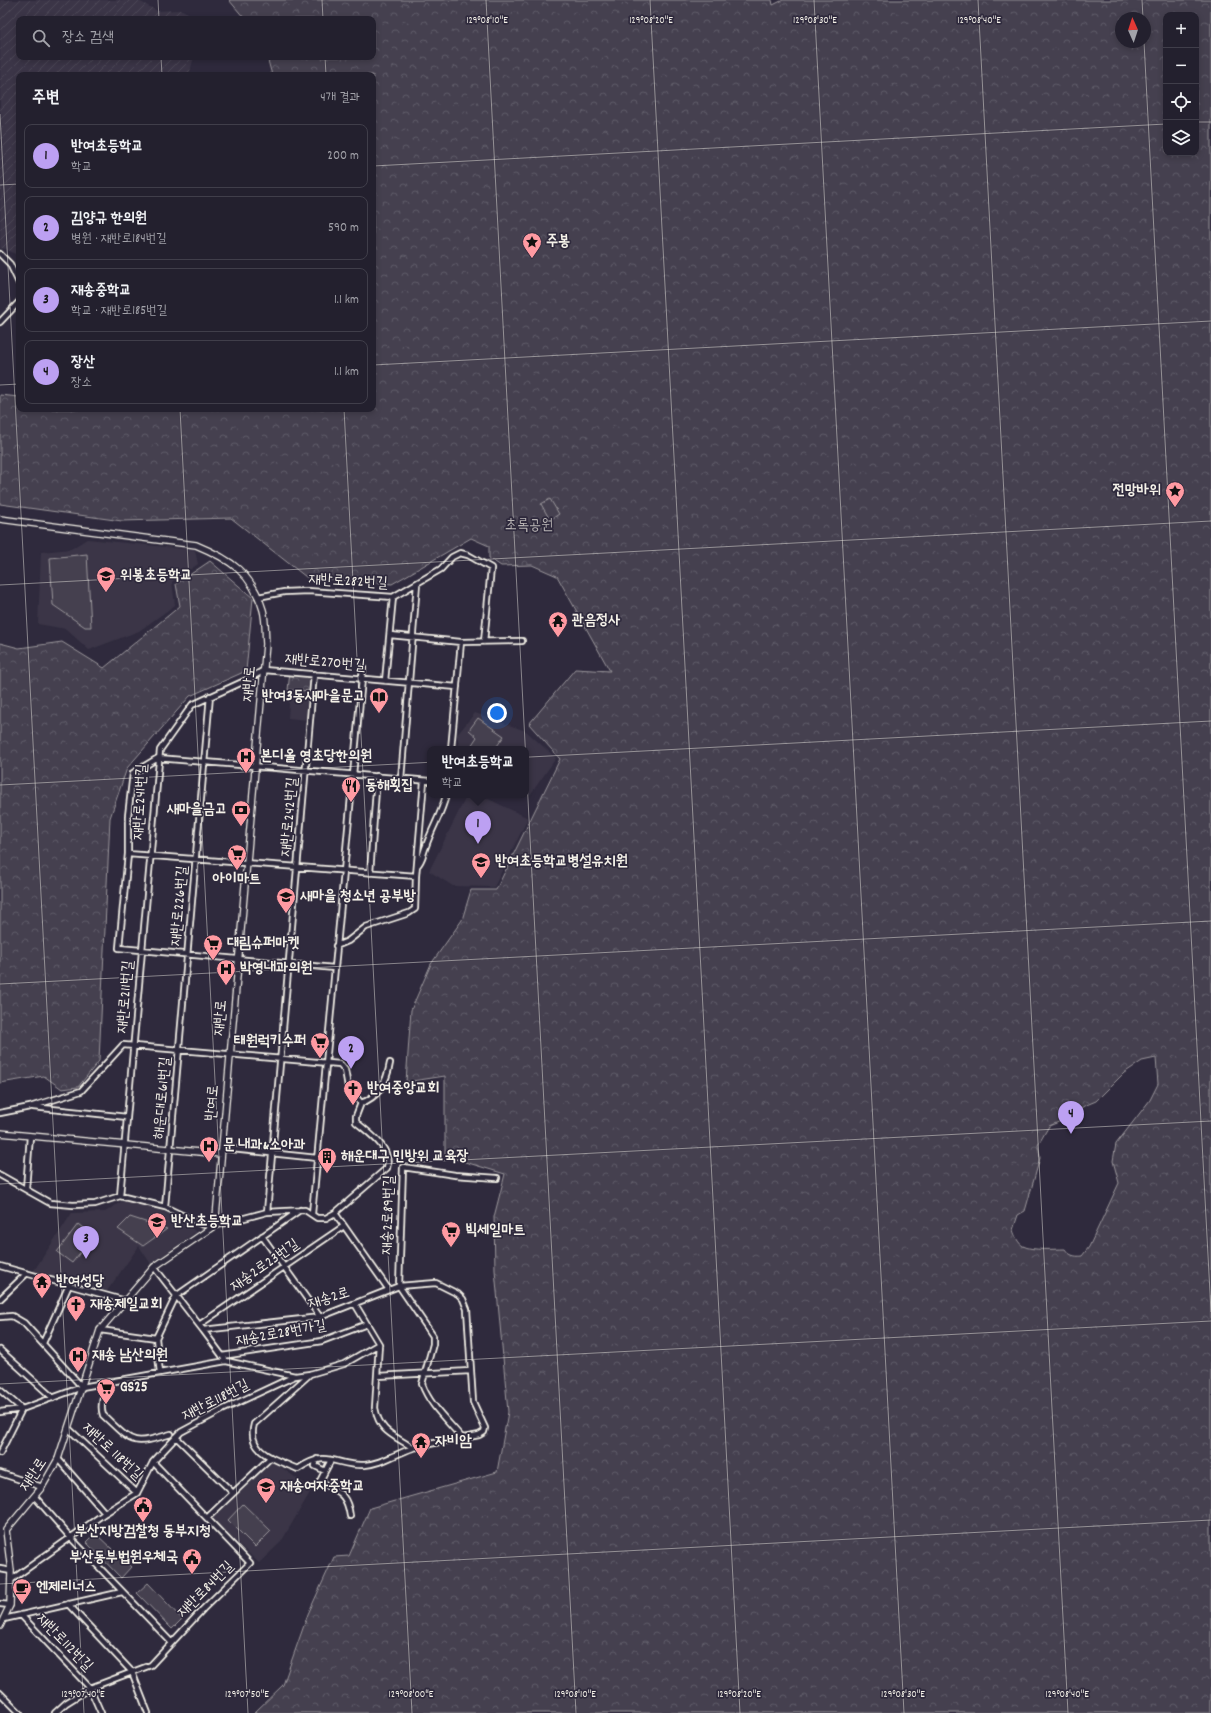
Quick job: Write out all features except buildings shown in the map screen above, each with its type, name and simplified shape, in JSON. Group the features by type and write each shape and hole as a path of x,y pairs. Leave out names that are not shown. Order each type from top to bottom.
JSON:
{"main road":[{"name":"재반로","path":"0,519 196,545 217,554 236,567 250,579 258,597 263,611 266,644 230,1053"},
{"name":"반여로","path":"222,1151 230,1053"},
{"name":"해운대로61번길","path":"0,1133 171,1149 222,1151"},
{"path":"214,1226 222,1151"},
{"name":"재반로","path":"0,1626 10,1606 11,1580 11,1571 3,1530 35,1497 58,1459 70,1429 100,1330 154,1267 214,1226"}],"street":[{"path":"0,254 10,264 16,277"},
{"path":"0,322 16,305"},
{"name":"재반로282번길","path":"258,597 284,592 308,591 393,597 418,584 441,569 452,557 460,553 468,555 490,568 484,642"},
{"path":"401,779 418,584"},
{"name":"재반로270번길","path":"385,681 393,597"},
{"path":"390,635 461,642 522,641"},
{"path":"451,746 461,642"},
{"path":"312,1214 363,668"},
{"path":"264,670 192,705 160,750 158,758 424,781 416,876 415,909 409,913 366,927 348,941 336,946"},
{"name":"재반로270번길","path":"264,670 457,687"},
{"name":"재반로242번길","path":"297,867 314,674"},
{"path":"196,859 210,696"},
{"name":"재반로241번길","path":"158,758 133,772 128,816 128,854 247,863"},
{"name":"재반로241번길","path":"150,856 158,758"},
{"path":"370,872 377,776"},
{"path":"417,866 421,861 426,846 443,809 445,798"},
{"name":"재반로226번길","path":"128,854 119,948 334,968"},
{"path":"142,950 150,856"},
{"name":"재반로226번길","path":"188,955 196,859"},
{"name":"재반로242번길","path":"247,863 416,876"},
{"path":"267,1212 287,964 297,867"},
{"name":"재반로211번길","path":"134,1046 142,950"},
{"path":"180,1049 188,955"},
{"name":"재반로211번길","path":"0,1113 30,1107 81,1091 123,1045 230,1053 340,1064 345,1070 348,1087 361,1103"},
{"path":"120,1196 134,1046"},
{"name":"해운대로61번길","path":"165,1207 180,1049"},
{"path":"0,1175 50,1203 73,1205 95,1204 120,1196 165,1207 201,1224 214,1226 267,1212 305,1210 317,1218 326,1218 335,1213 387,1168 389,1160 387,1151 356,1122 356,1116 361,1103 381,1089 388,1075 390,1063"},
{"path":"30,1107 127,1117"},
{"path":"26,1189 30,1136"},
{"path":"222,1151 271,1153 317,1158"},
{"name":"재송2로89번길","path":"399,1286 402,1167 455,1175 497,1178"},
{"path":"160,1373 156,1338 176,1296 300,1210"},
{"path":"335,1213 389,1290"},
{"name":"재송2로23번길","path":"199,1326 344,1226"},
{"path":"262,1236 320,1317"},
{"path":"0,1266 126,1300"},
{"path":"154,1267 226,1361"},
{"path":"0,1299 26,1274"},
{"name":"재송2로","path":"203,1330 320,1317 399,1286 436,1283 453,1291 463,1299 466,1309 473,1402 485,1428 484,1432 479,1435 413,1448 373,1464 363,1466 317,1459"},
{"path":"43,1343 69,1285"},
{"path":"399,1286 433,1336 434,1344 422,1384 429,1400 462,1438"},
{"path":"356,1304 379,1344 375,1408 382,1428 413,1448"},
{"path":"0,1317 5,1316 18,1318 43,1343 82,1387"},
{"name":"재송2로28번가길","path":"222,1356 322,1341 367,1324"},
{"path":"100,1330 156,1338"},
{"path":"0,1412 22,1409 82,1387 226,1361 295,1376 310,1374 344,1364 379,1344"},
{"path":"0,1350 53,1398"},
{"path":"378,1376 425,1375 470,1370"},
{"path":"310,1374 254,1424 253,1439 256,1446 270,1458 298,1469 317,1459"},
{"name":"재반로118번길","path":"137,1493 153,1462 181,1432 224,1409 295,1376"},
{"path":"110,1382 102,1397 101,1411 103,1416 128,1438 145,1442 171,1434"},
{"path":"0,1390 22,1409"},
{"path":"0,1453 22,1409"},
{"name":"재반로 118번길","path":"70,1429 137,1493"},
{"path":"176,1437 233,1493"},
{"path":"153,1462 207,1518 270,1458"},
{"path":"58,1459 105,1513"},
{"path":"317,1459 315,1466 325,1471"},
{"path":"331,1460 320,1481 344,1496 348,1501 350,1516"},
{"path":"0,1473 42,1487"},
{"path":"11,1580 105,1513 137,1493"},
{"path":"35,1497 71,1538 171,1642"},
{"name":"재반로84번길","path":"55,1713 66,1703 90,1688 151,1665 171,1642 250,1563 207,1518"},
{"path":"0,1569 11,1571"},
{"name":"재반로112번길","path":"4,1619 122,1592"},
{"path":"0,1604 10,1606"},
{"name":"재반로112번길","path":"68,1604 132,1672"},
{"name":"재반로112번길","path":"21,1615 90,1688 101,1713"},
{"path":"132,1672 148,1713"},
{"path":"0,1693 20,1713"}],"shaded area":[{"path":"0,0 137,0 157,11 182,10 193,16 16,16 16,60 193,60 190,72 16,72 16,254 6,249 0,248"},
{"name":"위봉초등학교","path":"87,539 195,550 198,564 172,582 175,605 139,631 89,650 66,629 38,624 41,552 71,549"},
{"path":"290,690 310,692 307,720 288,718"},
{"path":"475,713 526,731 556,758 530,795 529,746 459,746 457,735"},
{"path":"466,798 486,798 528,818 494,887 453,886 429,871"},
{"path":"124,1200 179,1216 196,1232 151,1264 139,1246 107,1291 33,1272 72,1213 105,1212"},
{"name":"재송여자중학교","path":"272,1461 312,1489 281,1542 259,1563 212,1519"}],"green space":[{"name":"초록공원","path":"229,0 772,0 773,5 783,0 1211,0 1211,1713 254,1713 283,1685 308,1614 334,1557 349,1556 370,1508 497,1472 508,1412 495,1270 494,1217 505,1174 445,1156 445,1076 406,1082 411,1010 431,964 462,920 471,890 496,890 560,759 529,724 575,669 610,671 557,576 532,565 501,566 489,558 489,546 471,538 392,584 306,577 231,518 122,521 0,504 0,395 16,397 16,412 376,412 376,72 271,72 268,60 376,60 376,16 242,16","holes":["1156,1058 1158,1084 1150,1100 1116,1144 1113,1161 1119,1183 1089,1247 1082,1256 1074,1256 1068,1253 1065,1249 1038,1249 1027,1248 1021,1245 1013,1230 1018,1215 1025,1211 1040,1158 1038,1145 1049,1126 1066,1119 1084,1106 1096,1101 1124,1073 1142,1061"]},
{"path":"550,499 559,514 550,520 541,504"},
{"path":"87,554 91,627 85,627 53,605 50,558"},
{"path":"210,561 253,598 246,671 190,696 127,768 110,818 99,1061 78,1087 62,1089 44,1076 0,1083 0,643 19,648 62,642 104,668 180,606 176,584"},
{"path":"290,672 314,674 313,691 288,690"},
{"path":"478,718 504,736 497,746 471,746 477,737 469,730"},
{"path":"130,1217 167,1229 143,1246 118,1229"},
{"path":"78,1224 93,1236 72,1263 57,1252"},
{"path":"243,1504 271,1531 255,1547 228,1520"},
{"path":"95,1533 131,1567 121,1578 86,1542"},
{"path":"148,1583 182,1619 172,1629 137,1593"}],"place":[{"name":"주봉","path":"532,259"},
{"name":"전망바위","path":"1175,508"},
{"name":"위봉초등학교","path":"106,593"},
{"name":"관음정사","path":"558,638"},
{"name":"반여3동새마을문고","path":"379,714"},
{"name":"본디올 영초당한의원","path":"246,774"},
{"name":"동해횟집","path":"351,803"},
{"name":"새마을금고","path":"241,827"},
{"name":"반여초등학교","path":"478,844"},
{"name":"아이마트","path":"237,871"},
{"name":"반여초등학교병설유치원","path":"481,879"},
{"name":"새마을 청소년 공부방","path":"286,914"},
{"name":"대림슈퍼마켓","path":"213,961"},
{"name":"박영내과의원","path":"226,986"},
{"name":"태원럭키수퍼","path":"320,1059"},
{"name":"김양규 한의원","path":"351,1069"},
{"name":"반여중앙교회","path":"353,1106"},
{"name":"장산","path":"1071,1134"},
{"name":"문 내과&소아과","path":"209,1163"},
{"name":"해운대구 민방위 교육장","path":"327,1174"},
{"name":"반산초등학교","path":"157,1239"},
{"name":"빅세일마트","path":"451,1248"},
{"name":"재송중학교","path":"86,1259"},
{"name":"반여성당","path":"42,1299"},
{"name":"재송제일교회","path":"76,1322"},
{"name":"재송 남산의원","path":"78,1373"},
{"name":"GS25","path":"106,1405"},
{"name":"자비암","path":"421,1459"},
{"name":"재송여자중학교","path":"266,1504"},
{"name":"부산지방검찰청 동부지청","path":"143,1523"},
{"name":"부산동부법원우체국","path":"192,1575"},
{"name":"엔제리너스","path":"22,1605"}]}
